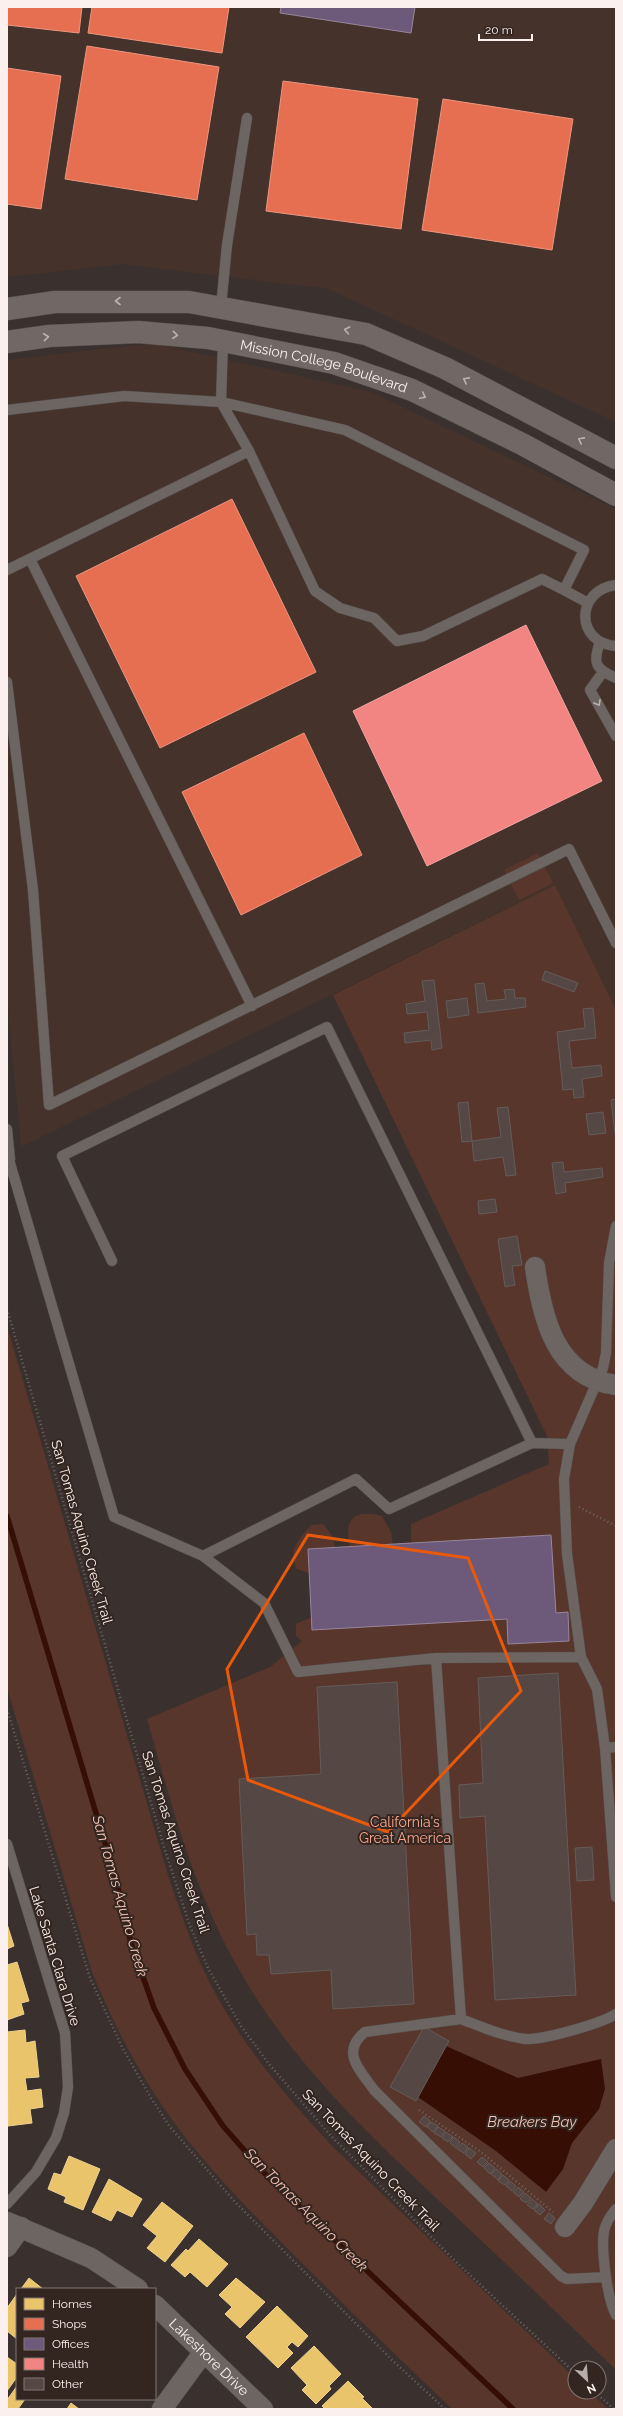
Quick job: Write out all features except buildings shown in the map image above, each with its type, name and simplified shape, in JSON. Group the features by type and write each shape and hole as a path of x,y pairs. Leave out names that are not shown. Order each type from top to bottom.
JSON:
{"main road":[{"path":"7,309 55,302 189,302 366,334 445,368 616,458"},
{"name":"Mission College Boulevard","path":"7,342 49,336 138,332 223,340 334,363 412,390 522,444 615,497"}],"street":[{"path":"535,1267 543,1315 555,1344 574,1365 607,1383"},
{"path":"566,2225 587,2197 616,2149"},
{"path":"7,2247 14,2224 91,2258 136,2288"},
{"name":"Lakeshore Drive","path":"156,2306 263,2409"},
{"path":"162,2409 203,2352"}],"lane":[{"path":"221,307 227,245 247,118"},
{"path":"223,340 221,402 249,451 315,591 340,608 374,618 397,642 423,636 542,579 588,603"},
{"path":"7,410 124,396 221,402 345,430 584,550 564,590"},
{"path":"7,570 249,451"},
{"path":"30,559 252,1006"},
{"path":"616,585 600,590 588,603 585,620 593,637 600,642 616,646"},
{"path":"600,642 595,655 596,663 603,672 616,678"},
{"path":"603,672 590,690 616,736"},
{"path":"7,682 33,890 49,1105 569,849 616,943"},
{"path":"112,1261 62,1156 327,1027 532,1443"},
{"path":"7,1129 10,1163"},
{"path":"7,1153 114,1517 203,1556 264,1603 298,1672 436,1658 581,1657"},
{"path":"616,1226 609,1263 606,1353 607,1383 570,1444 564,1479 568,1554 581,1657 597,1689 605,1748 616,1897"},
{"path":"203,1556 356,1479 388,1508 532,1443 570,1444"},
{"path":"436,1658 461,2019"},
{"path":"605,1748 616,1747"},
{"name":"Lake Santa Clara Drive","path":"7,1844 65,2033 68,2087 64,2113 56,2138 36,2172 7,2204"},
{"path":"606,2277 567,2279 561,2276 374,2090 353,2057 352,2049 356,2039 365,2032 461,2019 498,2034 527,2039 580,2029 616,2014"},
{"path":"616,2209 607,2221 604,2232 608,2296 616,2315"}],"path":[{"name":"San Tomas Aquino Creek Trail","path":"7,1309 164,1847 190,1926 208,1968 242,2026 300,2102 330,2135 454,2260 567,2366"},
{"path":"566,1500 616,1526"},
{"path":"7,1709 90,1978 122,2047 151,2098 191,2152 235,2202 392,2360 445,2409"},
{"path":"419,2110 481,2152 566,2225"},
{"path":"604,2400 614,2409"}],"highlighted area":[{"path":"308,1535 468,1558 521,1691 388,1832 248,1780 227,1669"}],"shaded area":[{"path":"7,7 616,7 616,422 328,289 123,264 7,277"},
{"path":"153,343 371,392 616,509 616,1010 555,885 21,1147 7,997 7,361"}],"green space":[{"path":"538,853 553,883 519,900 504,870"},
{"name":"California's Great America","path":"555,885 616,1010 616,2370 363,2128 310,2070 286,2040 241,1973 210,1912 186,1849 147,1719 270,1667 302,1641 296,1636 296,1624 312,1617 309,1573 297,1569 293,1556 296,1545 311,1525 323,1524 333,1537 335,1547 350,1546 348,1529 350,1522 358,1515 373,1514 382,1516 391,1532 393,1544 411,1542 411,1524 549,1464 547,1436 333,995"},
{"path":"7,1326 167,1872 193,1945 215,1994 261,2064 334,2148 567,2370 567,2400 598,2400 608,2409 452,2409 314,2274 218,2177 183,2135 152,2090 127,2047 92,1972 7,1688"}],"water":[{"name":"Breakers Bay","path":"446,2046 518,2078 601,2059 605,2089 599,2109 572,2143 563,2169 546,2192 496,2151 418,2097"}],"waterway":[{"name":"San Tomas Aquino Creek","path":"7,1516 116,1880 131,1943 154,2008 185,2069 223,2126 268,2177 513,2409"}]}
